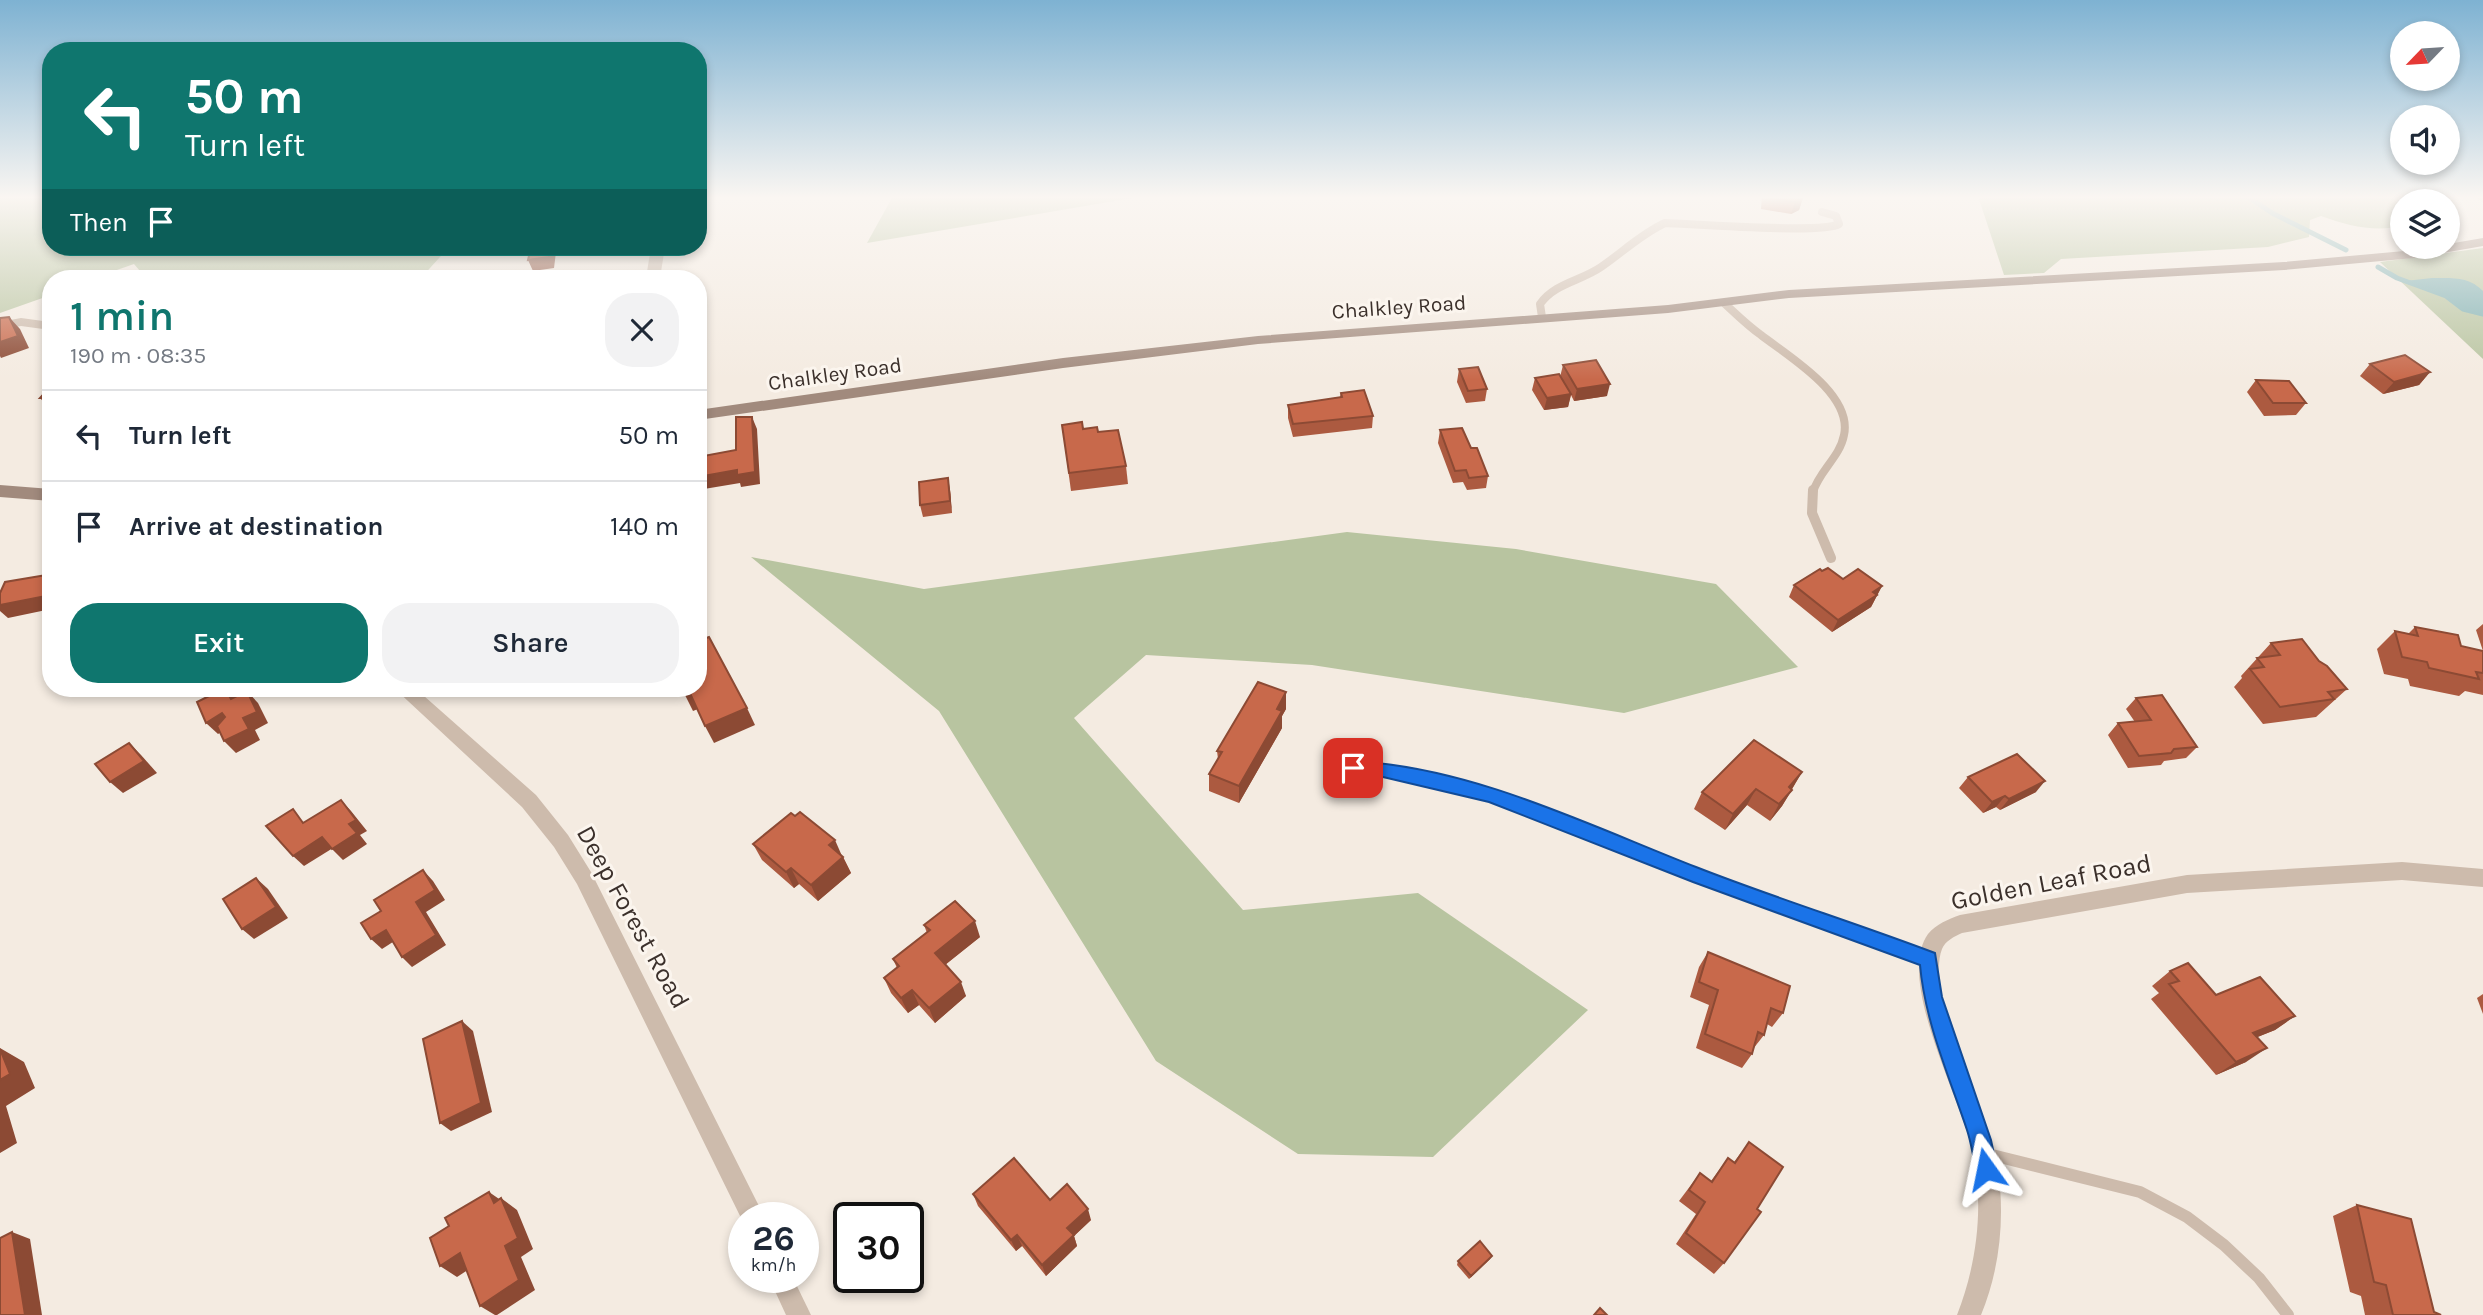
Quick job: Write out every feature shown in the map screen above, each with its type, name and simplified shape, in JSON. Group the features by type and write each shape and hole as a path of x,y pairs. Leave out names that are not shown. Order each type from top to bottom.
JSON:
{"street":[{"name":"Chalkley Road","path":"707,414 1159,350 1295,336 1724,303 1849,290 2284,266 2378,257"},
{"path":"0,326 21,322 42,325"},
{"path":"0,491 42,494"},
{"name":"Deep Forest Road","path":"413,697 528,801 561,841 596,902 745,1202"},
{"name":"Golden Leaf Road","path":"1929,960 1931,947 1942,932 1960,924 2186,884 2402,872 2483,878"},
{"path":"1929,960 1932,997 1984,1153 1989,1219 1982,1278 1969,1315"},
{"path":"788,1293 799,1315"}],"lane":[{"path":"1542,317 1540,304 1549,292 1599,269 1614,257"},
{"path":"1724,303 1764,338 1781,348 1840,406 1845,420 1845,434 1842,444 1812,494 1811,507 1831,558"},
{"path":"1335,770 1383,769 1491,795 1700,877 1929,960"},
{"path":"1984,1153 2140,1192 2175,1211 2224,1245 2259,1278 2288,1315"}],"green space":[{"path":"0,257 440,257 428,270 139,270 134,264 117,270 42,270 42,298 0,313"},
{"path":"1998,257 2089,257 2061,259 2044,273 2004,275"},
{"path":"2483,257 2483,359 2380,262"},
{"path":"1347,532 1516,549 1716,584 1798,667 1624,713 1312,665 1146,655 1074,718 1243,910 1418,893 1588,1010 1433,1157 1298,1154 1156,1061 939,711 751,557 924,589"}],"water":[{"path":"2459,279 2478,286 2483,291 2483,312 2470,312 2438,292 2405,281"}],"building":[{"path":"9,317 18,336 0,342 0,318"},
{"path":"2405,355 2430,372 2394,382 2370,364"},
{"path":"1596,360 1610,384 1577,389 1563,365"},
{"path":"1478,367 1487,389 1468,391 1459,369"},
{"path":"1559,374 1571,394 1547,398 1535,378"},
{"path":"2256,380 2289,381 2306,403 2273,403"},
{"path":"1364,390 1373,416 1293,424 1288,405 1342,397 1341,393"},
{"path":"736,417 752,417 755,472 737,475 737,470 707,475 707,455 736,450"},
{"path":"1082,422 1083,429 1097,427 1098,432 1118,430 1126,466 1069,473 1062,425"},
{"path":"1462,428 1471,448 1477,448 1488,476 1469,478 1466,470 1455,471 1440,430"},
{"path":"948,478 950,501 920,505 919,482"},
{"path":"1828,568 1843,579 1858,569 1882,586 1873,592 1877,595 1838,620 1794,585 1820,569 1822,571"},
{"path":"42,576 42,597 0,605 0,593 5,582"},
{"path":"2415,627 2458,635 2461,646 2483,651 2483,673 2476,672 2479,679 2429,668 2427,662 2402,657 2395,631 2418,636"},
{"path":"707,638 747,708 705,726 692,697 707,697"},
{"path":"2302,639 2347,689 2328,692 2334,699 2280,707 2250,669 2264,667 2257,658 2280,655 2271,643"},
{"path":"1258,682 1286,692 1277,709 1282,711 1239,786 1209,774 1222,752 1217,751"},
{"path":"2162,695 2197,747 2139,756 2118,723 2151,720 2136,698"},
{"path":"207,697 250,697 257,712 243,718 249,729 224,741 217,726 225,717 222,713 206,723 197,702"},
{"path":"1754,740 1802,772 1789,787 1792,790 1779,804 1756,789 1733,814 1702,792"},
{"path":"129,743 144,761 110,782 95,764"},
{"path":"2017,754 2045,781 2009,799 2005,796 1992,802 1968,777"},
{"path":"341,800 356,820 349,824 357,833 332,849 322,837 293,856 266,826 293,809 303,823"},
{"path":"800,812 835,840 829,845 843,857 811,885 791,868 786,872 753,844 791,813 795,816"},
{"path":"423,870 435,890 416,902 436,935 402,957 386,930 371,939 361,923 381,911 374,900"},
{"path":"256,878 276,907 242,929 223,899"},
{"path":"955,901 975,921 935,953 961,982 929,1008 912,990 901,998 884,978 899,966 893,959 930,930 924,925"},
{"path":"1708,952 1790,986 1783,1013 1771,1008 1764,1035 1758,1032 1752,1054 1705,1034 1718,990 1699,982"},
{"path":"2188,963 2216,995 2260,977 2295,1016 2253,1033 2267,1048 2236,1062 2169,984 2179,981 2170,971"},
{"path":"462,1021 481,1103 440,1123 423,1039"},
{"path":"0,1049 10,1074 0,1080"},
{"path":"1749,1142 1783,1167 1757,1209 1761,1212 1724,1263 1686,1233 1705,1202 1689,1190 1700,1173 1712,1182 1728,1158 1735,1163"},
{"path":"1014,1158 1050,1200 1067,1184 1088,1209 1067,1228 1074,1235 1042,1265 1017,1235 1011,1240 973,1194"},
{"path":"489,1192 494,1203 501,1198 518,1238 505,1246 519,1280 480,1306 460,1253 440,1266 430,1238 449,1226 445,1218"},
{"path":"2357,1205 2411,1219 2434,1312 2441,1315 2393,1315 2386,1285 2374,1282"},
{"path":"12,1232 25,1315 0,1315 0,1238"},
{"path":"1480,1241 1492,1256 1471,1276 1458,1261"},
{"path":"1600,1308 1607,1315 1594,1315"}],"waterway":[{"path":"2378,267 2397,278 2446,296 2463,309 2483,314"}],"route":[{"path":"1353,768 1383,769 1491,795 1700,877 1929,960 1932,997 1981,1140 1986,1169"}]}
